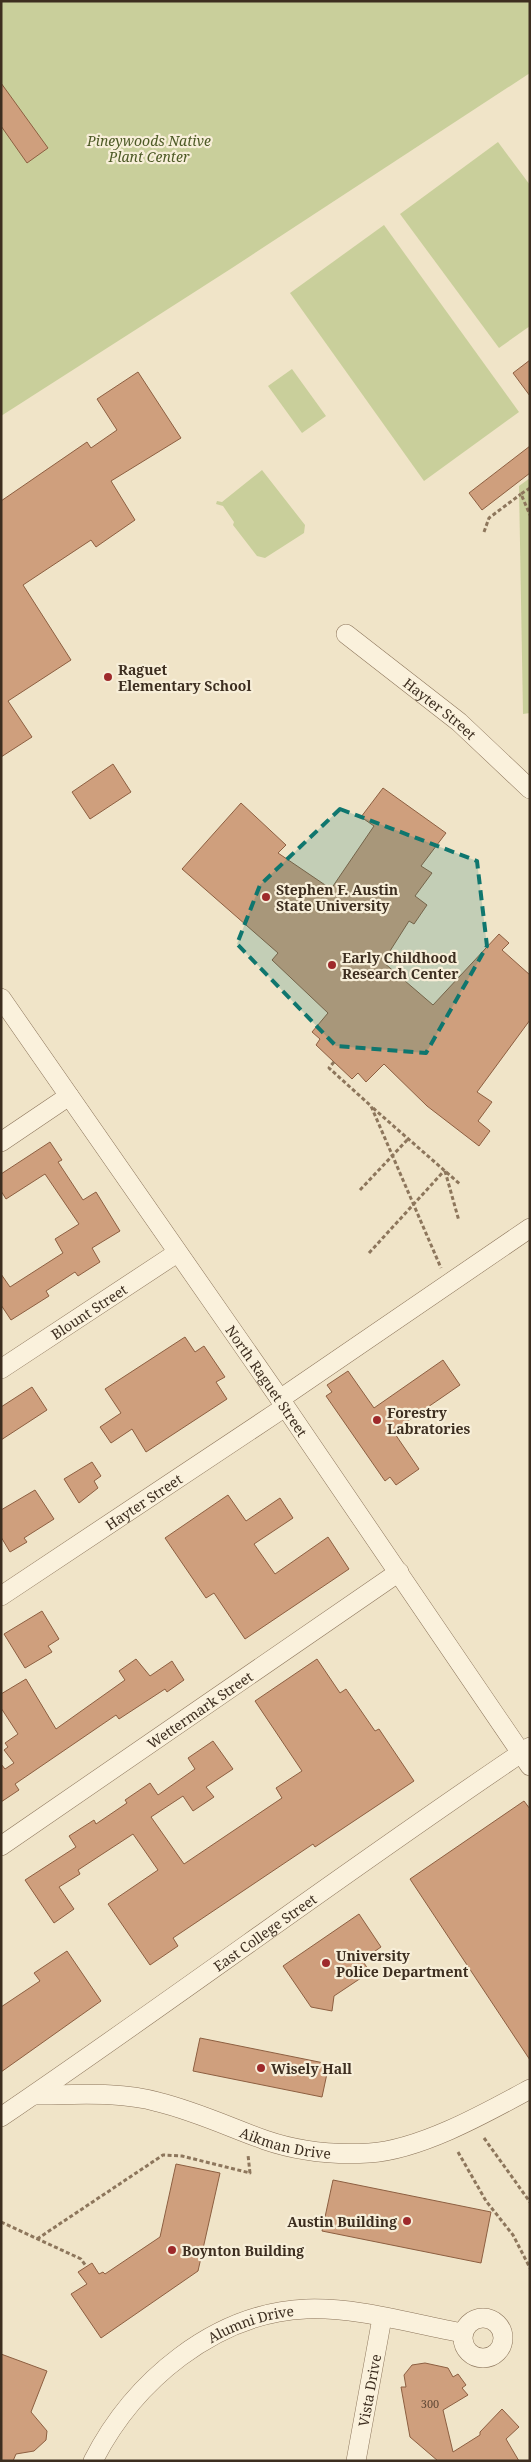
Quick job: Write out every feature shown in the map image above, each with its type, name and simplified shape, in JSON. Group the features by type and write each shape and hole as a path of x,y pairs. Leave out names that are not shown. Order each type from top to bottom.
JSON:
{"street":[{"name":"Hayter Street","path":"346,634 459,722 530,789"},
{"name":"North Raguet Street","path":"1,998 398,1572 527,1755"},
{"path":"1,1142 69,1096"},
{"name":"Hayter Street","path":"1,1596 282,1403 530,1228"},
{"name":"Blount Street","path":"1,1369 177,1253"},
{"name":"Wettermark Street","path":"1,1846 398,1572"},
{"name":"East College Street","path":"1,2117 162,2007 349,1871 527,1755"},
{"name":"Aikman Drive","path":"34,2095 136,2097 181,2108 287,2146 350,2154 370,2153 409,2145 484,2113 530,2089"},
{"name":"Alumni Drive","path":"93,2461 104,2440 134,2400 157,2375 195,2346 217,2334 262,2316 305,2309 340,2310 463,2333"},
{"name":"Vista Drive","path":"356,2461 382,2318"}],"path":[{"path":"484,532 489,518 530,488"},
{"path":"521,494 530,515"},
{"path":"334,1062 329,1068 461,1185"},
{"path":"371,1106 448,1285"},
{"path":"360,1190 408,1139"},
{"path":"369,1253 444,1171"},
{"path":"444,1171 459,1221"},
{"path":"484,2138 530,2202"},
{"path":"458,2152 486,2201 513,2235 530,2268"},
{"path":"36,2239 163,2155 182,2156 250,2173 248,2155"},
{"path":"1,2222 81,2259 86,2266"}],"highlighted area":[{"path":"340,809 477,861 487,946 426,1053 336,1046 237,944 260,885"}],"green space":[{"name":"Pineywoods Native Plant Center","path":"1,1 530,1 530,73 1,416"},
{"path":"498,142 530,185 530,326 499,348 400,214"},
{"path":"384,225 519,412 424,481 290,293"},
{"path":"292,369 326,416 302,433 268,386"},
{"path":"262,470 305,525 304,533 265,558 257,556 233,525 234,522 223,506 216,504 217,501 222,502"},
{"path":"530,478 530,713 523,714 519,486"}],"building":[{"path":"1,83 48,148 27,163 1,126"},
{"path":"530,360 530,396 513,373"},
{"path":"138,372 181,438 111,481 135,520 96,547 91,540 23,585 71,660 8,701 32,737 1,757 1,501 87,442 91,448 117,430 97,399"},
{"path":"530,446 530,473 482,510 469,493"},
{"path":"113,764 131,792 90,819 72,792"},
{"name":"Early Childhood Research Center","path":"383,788 446,833 421,866 432,873 415,896 427,905 414,924 409,921 383,962 433,1005 499,934 509,943 502,950 530,975 530,1020 477,1092 492,1102 478,1121 490,1131 479,1146 427,1106 384,1064 366,1082 358,1073 352,1079 316,1045 320,1039 312,1032 328,1013 272,960 278,953 182,869 241,803 286,845 278,853 331,889 374,826 361,817"},
{"path":"50,1142 62,1160 58,1162 83,1200 96,1192 120,1231 92,1248 100,1262 78,1276 75,1272 46,1291 49,1296 11,1320 1,1305 1,1274 10,1287 63,1253 55,1239 79,1224 45,1174 6,1199 1,1191 1,1174"},
{"path":"185,1337 195,1352 204,1346 225,1377 216,1382 227,1399 146,1452 132,1429 111,1443 100,1427 121,1413 105,1389"},
{"name":"Forestry Labratories","path":"443,1360 460,1385 393,1431 419,1469 396,1485 390,1477 385,1481 326,1396 332,1392 327,1385 348,1371 374,1408"},
{"path":"32,1387 47,1410 1,1440 1,1407"},
{"path":"92,1462 101,1476 94,1481 98,1488 79,1503 64,1479"},
{"path":"35,1490 54,1519 24,1538 27,1542 10,1552 1,1537 1,1510"},
{"path":"228,1495 246,1521 280,1498 293,1518 254,1544 275,1574 328,1537 349,1569 245,1639 214,1593 206,1598 165,1538"},
{"path":"42,1611 59,1639 48,1646 52,1652 25,1668 4,1634"},
{"path":"136,1659 150,1676 172,1661 184,1680 167,1692 165,1689 119,1719 116,1715 15,1784 19,1790 1,1802 1,1764 5,1769 14,1763 4,1750 8,1747 5,1743 18,1734 1,1708 1,1694 26,1679 56,1729 125,1680 119,1671"},
{"path":"317,1659 340,1693 346,1689 375,1731 379,1729 414,1781 315,1847 313,1844 173,1938 178,1946 150,1965 108,1904 158,1870 133,1834 78,1870 80,1874 59,1887 74,1909 54,1923 25,1880 76,1847 69,1836 94,1820 96,1824 127,1803 125,1800 150,1783 158,1795 195,1769 188,1758 213,1741 233,1769 206,1787 214,1797 193,1811 183,1796 151,1817 184,1864 282,1798 276,1788 302,1771 255,1701"},
{"path":"524,1801 530,1809 530,2060 410,1879"},
{"name":"University Police Department","path":"359,1914 381,1947 362,1960 370,1972 334,1996 332,2011 311,2007 283,1966"},
{"path":"67,1951 101,2001 1,2072 1,2007 40,1981 34,1973"},
{"name":"Wisely Hall","path":"200,2038 329,2064 322,2097 193,2071"},
{"name":"Boynton Building","path":"176,2164 220,2173 198,2271 101,2338 71,2294 87,2284 78,2272 92,2263 99,2274 103,2272 105,2274 160,2237"},
{"name":"Austin Building","path":"333,2180 491,2212 481,2263 322,2231"},
{"path":"1,2354 47,2371 31,2412 47,2431 46,2440 34,2451 16,2454 13,2461 1,2461"},
{"path":"425,2363 448,2368 453,2377 458,2374 466,2385 462,2388 468,2395 443,2410 453,2452 480,2435 480,2432 502,2409 519,2427 506,2439 519,2461 438,2461 410,2437 401,2387 406,2387 404,2375 412,2365"}],"place":[{"name":"Raguet Elementary School","path":"108,677"},
{"name":"Stephen F. Austin State University","path":"266,897"},
{"name":"Early Childhood Research Center","path":"332,965"},
{"name":"Forestry Labratories","path":"377,1420"},
{"name":"University Police Department","path":"326,1963"},
{"name":"Wisely Hall","path":"261,2068"},
{"name":"Austin Building","path":"407,2221"},
{"name":"Boynton Building","path":"172,2250"}]}
